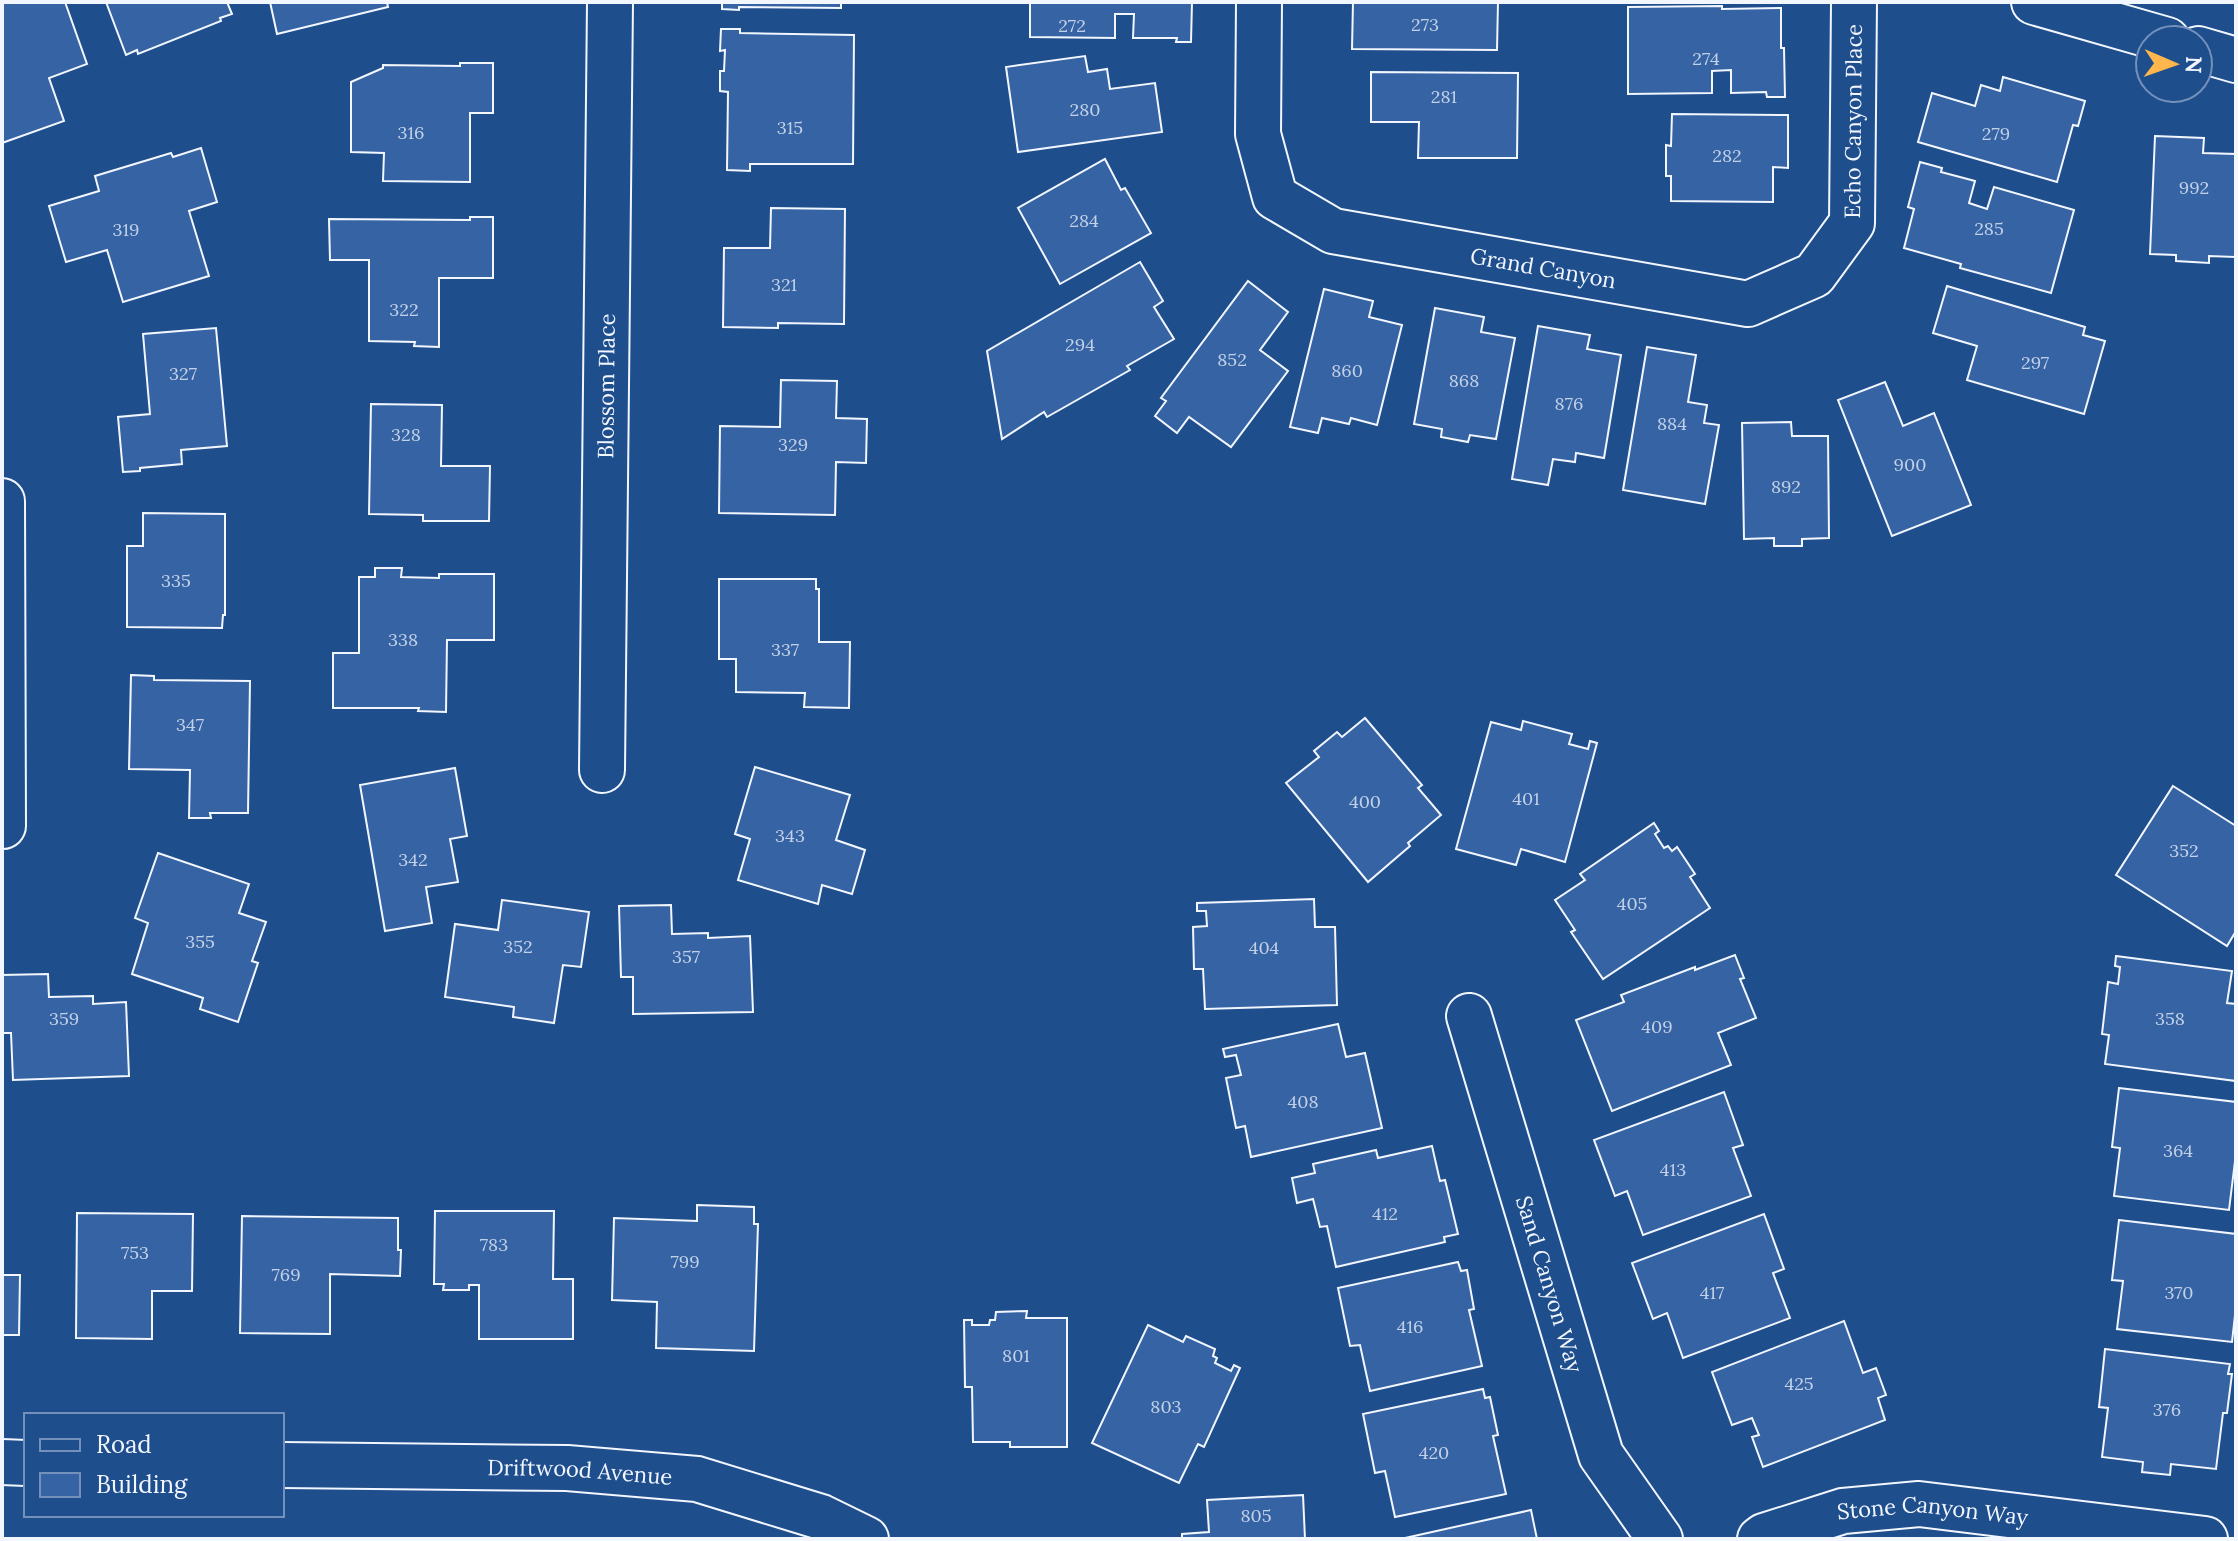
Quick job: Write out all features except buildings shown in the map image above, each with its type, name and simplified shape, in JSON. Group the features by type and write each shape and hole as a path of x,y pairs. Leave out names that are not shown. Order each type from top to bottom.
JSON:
{"street":[{"name":"Blossom Place","path":"602,770 610,2"},
{"name":"Grand Canyon","path":"1259,2 1258,134 1275,197 1333,231 1748,304 1814,275"},
{"name":"Echo Canyon Place","path":"1814,275 1852,223 1854,2"},
{"path":"2034,2 2134,31"},
{"path":"2214,54 2236,60"},
{"path":"2,501 3,826"},
{"name":"Sand Canyon Way","path":"1469,1016 1601,1455 1660,1539"},
{"path":"2,1462 24,1463"},
{"name":"Driftwood Avenue","path":"284,1465 567,1468 697,1479 821,1517 866,1539"},
{"name":"Stone Canyon Way","path":"1760,1539 1843,1511 1919,1504 2205,1539"}]}
